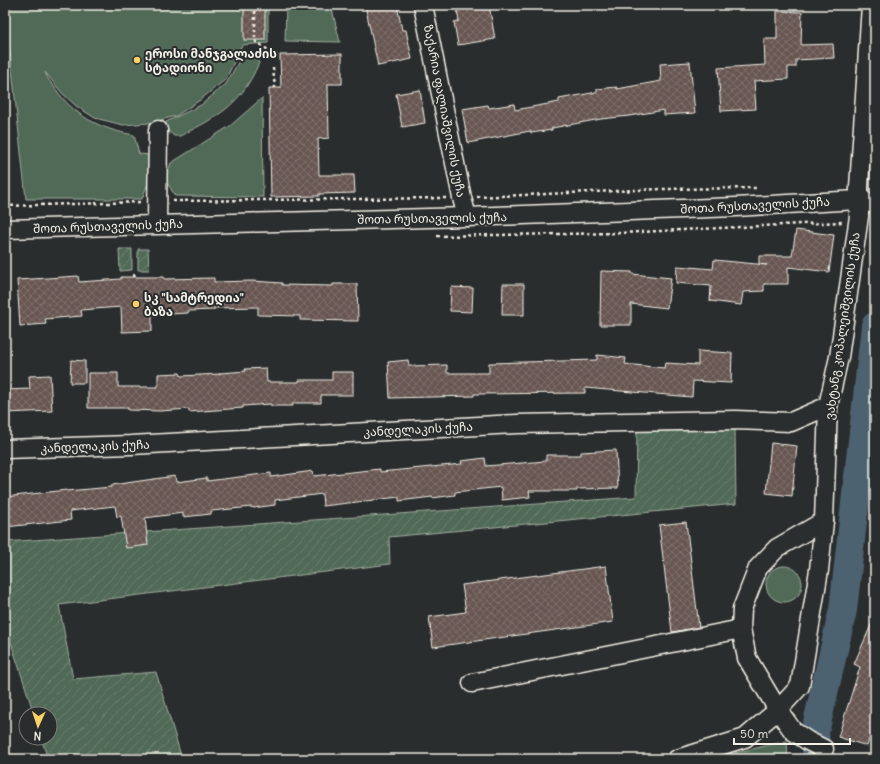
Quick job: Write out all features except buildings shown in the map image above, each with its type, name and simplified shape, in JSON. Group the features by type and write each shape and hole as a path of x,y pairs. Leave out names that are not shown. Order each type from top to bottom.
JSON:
{"street":[{"name":"ზაქარია ფალიაშვილის ქუჩა","path":"423,5 467,217"},
{"name":"ვახტანგ კოპალეიშვილის ქუჩა","path":"677,759 745,738 778,710 800,686 819,570 824,522 828,406 839,357 859,216 867,202 871,5"},
{"path":"157,224 158,130"},
{"name":"შოთა რუსთაველის ქუჩა","path":"5,229 467,217 867,202"},
{"name":"კანდელაკის ქუჩა","path":"5,449 131,445 516,424 734,420 791,422 828,406"},
{"path":"824,522 777,548 758,568 742,609 741,629 747,658 778,710 793,731 824,749"},
{"path":"472,683 741,629"}],"path":[{"path":"255,5 255,42 280,58"},
{"path":"273,68 275,88"},
{"path":"5,206 158,202 462,198 661,189 763,188"},
{"path":"134,277 135,272"}],"green space":[{"name":"ეროსი მანჯგალაძის სტადიონი","path":"5,5 268,5 268,43 242,45 226,79 200,100 176,116 149,123 123,125 95,118 76,106 62,93 45,72 62,98 79,114 99,125 134,135 139,154 152,155 148,183 142,199 26,199"},
{"path":"286,5 331,5 340,42 285,41"},
{"path":"243,54 257,59 259,63 252,78 236,100 217,115 180,136 174,136 167,130 166,122 201,105 226,84"},
{"path":"262,98 263,197 175,196 165,179 171,163 230,126"},
{"path":"119,249 132,249 132,270 120,271"},
{"path":"138,249 148,249 149,270 138,270"},
{"path":"637,428 735,428 736,504 389,537 390,564 59,605 73,679 156,672 182,759 48,759 44,746 58,746 58,706 31,706 5,624 5,542 636,497"},
{"path":"788,566 797,571 801,577 801,591 797,597 788,602 780,602 771,597 767,591 766,580 771,571 777,567"},
{"path":"787,741 788,759 708,759"}],"waterway":[{"path":"817,759 815,732 843,610 875,326"}],"place":[{"name":"ეროსი მანჯგალაძის სტადიონი","path":"137,60"},
{"name":"სკ \"სამტრედია\" ბაზა","path":"136,304"}]}
